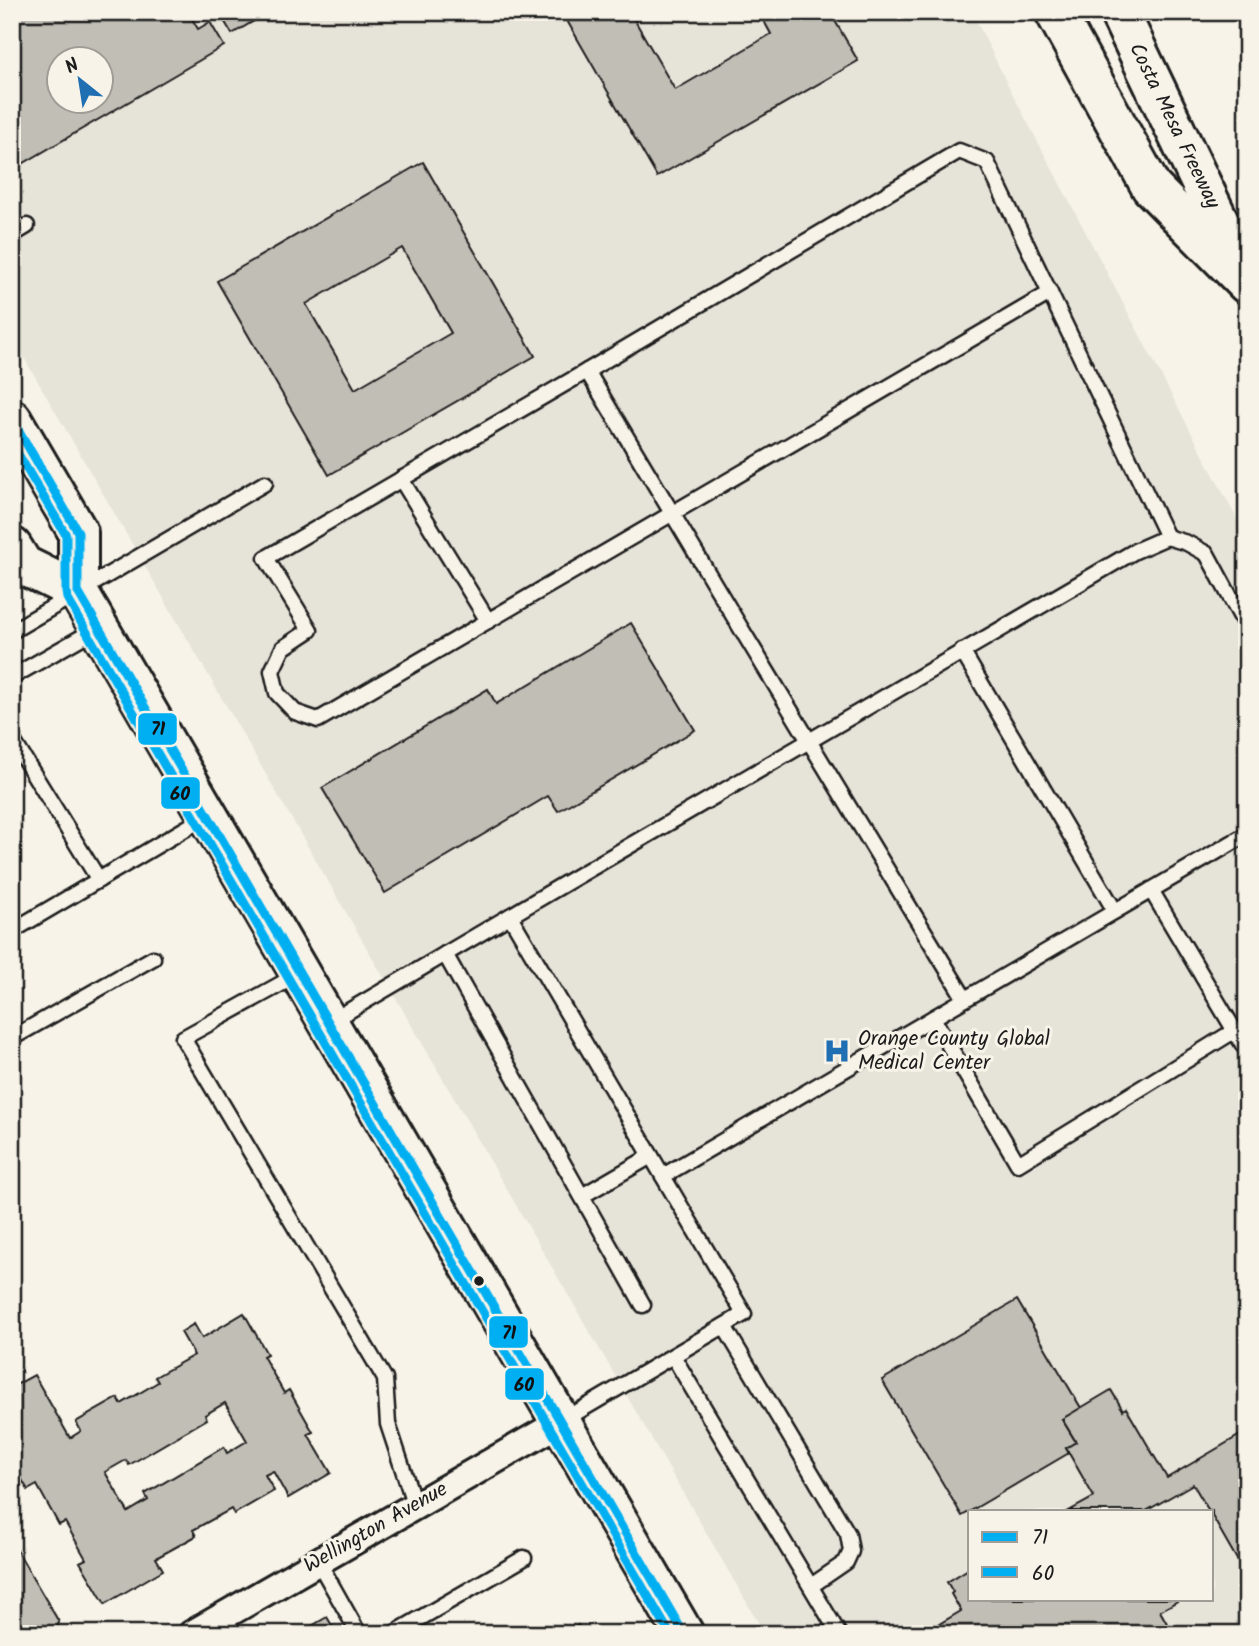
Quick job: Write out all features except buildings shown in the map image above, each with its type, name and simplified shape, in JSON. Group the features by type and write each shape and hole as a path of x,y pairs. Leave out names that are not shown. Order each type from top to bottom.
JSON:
{"main road":[{"path":"1055,12 1151,187 1247,284"},
{"name":"Costa Mesa Freeway","path":"1119,12 1247,278"},
{"path":"12,419 78,532 78,592 684,1634"},
{"path":"12,547 23,565 78,592"}],"street":[{"name":"Wellington Avenue","path":"192,1634 561,1422"}],"lane":[{"path":"1050,293 318,720 295,712 277,693 272,671 283,648 310,630 266,558 587,372 959,151 987,162 1050,293 1167,537"},
{"path":"12,235 27,226"},
{"path":"587,372 965,999"},
{"path":"401,479 488,621"},
{"path":"12,631 265,483"},
{"path":"329,1023 1135,551 1167,537 1187,543 1207,554 1247,628"},
{"path":"12,677 99,628"},
{"path":"962,652 1115,911"},
{"path":"12,739 99,880"},
{"path":"12,931 208,815"},
{"path":"663,1176 1247,834"},
{"path":"1151,890 1245,1048"},
{"path":"510,916 744,1314 561,1422"},
{"path":"445,954 643,1305"},
{"path":"12,1038 153,958"},
{"path":"300,973 183,1038 385,1379 388,1424 415,1506"},
{"path":"933,1018 1018,1164 1234,1031"},
{"path":"582,1196 651,1156"},
{"path":"724,1326 848,1534 851,1551 846,1562 811,1586"},
{"path":"673,1356 839,1634"},
{"path":"393,1634 524,1558"},
{"path":"318,1561 359,1634"}],"shaded area":[{"name":"Orange County Global Medical Center","path":"12,12 972,12 1247,538 1247,1634 765,1634 12,337"}],"transit line":[{"name":"71","path":"12,419 78,532 78,592 684,1634"},
{"name":"60","path":"12,444 66,535 67,598 670,1634"}],"place":[{"name":"Orange County Global Medical Center","path":"837,1051"}]}
